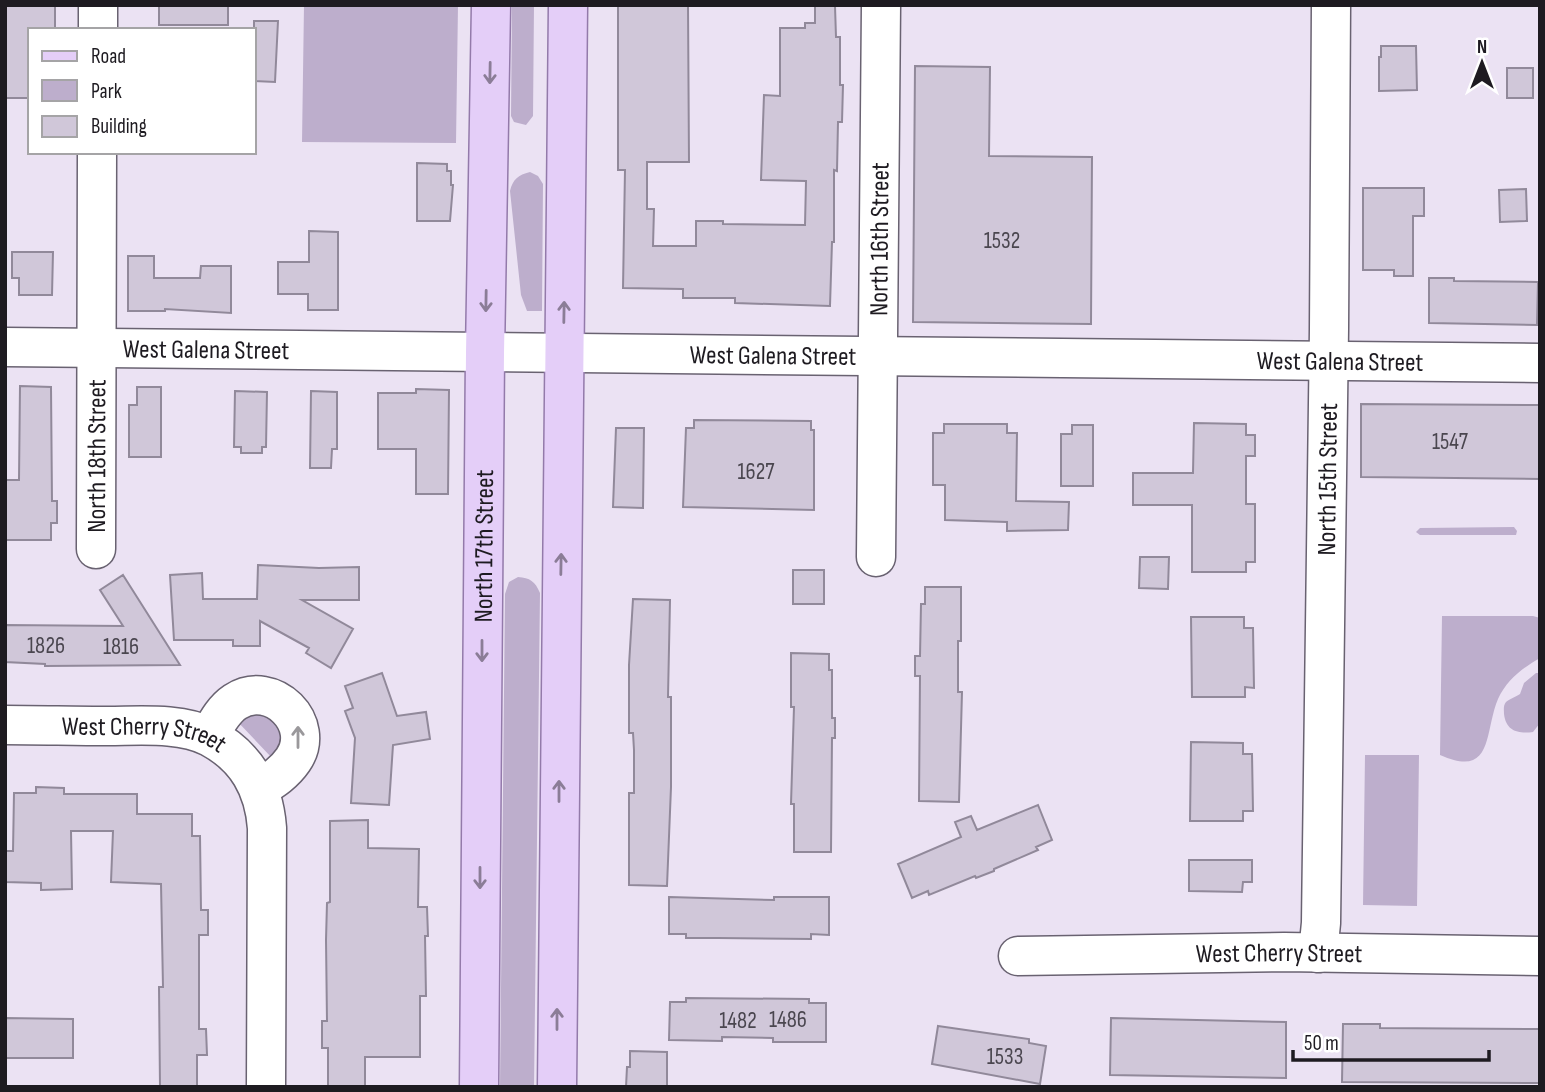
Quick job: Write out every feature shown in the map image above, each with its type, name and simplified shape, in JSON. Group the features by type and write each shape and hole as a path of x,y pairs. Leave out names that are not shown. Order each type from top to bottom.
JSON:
{"main road":[{"name":"North 17th Street","path":"479,1087 485,353 491,5"},
{"path":"556,1087 568,5"}],"street":[{"path":"98,5 98,28"},
{"name":"North 16th Street","path":"876,557 881,5"},
{"name":"North 15th Street","path":"1318,953 1321,923 1329,362 1331,5"},
{"name":"North 18th Street","path":"96,549 97,154"},
{"name":"West Galena Street","path":"5,346 878,358 1540,363"},
{"path":"209,736 229,707 248,696 270,697 288,708 299,727 299,749 294,759 279,776 260,788 266,809 268,849 266,1087"},
{"name":"West Cherry Street","path":"5,725 147,726 181,729 209,736 237,757 260,788"},
{"name":"West Cherry Street","path":"1018,956 1318,953 1540,956"}],"green space":[{"path":"304,5 458,5 456,143 302,142"},
{"path":"512,5 534,5 533,116 526,125 514,122 511,116"},
{"path":"530,172 538,176 543,184 542,311 527,311 521,295 510,191 517,178"},
{"path":"1514,527 1516,535 1420,535 1416,532 1420,528"},
{"path":"518,577 532,581 540,593 534,1087 500,1087 505,594 509,582"},
{"path":"1442,616 1540,618 1540,658 1506,686 1498,699 1484,748 1478,757 1470,761 1457,761 1440,755"},
{"path":"1536,673 1540,673 1540,723 1533,732 1518,732 1507,724 1504,705 1520,694 1524,683"},
{"path":"260,711 281,727 280,744 272,758 237,721"},
{"path":"1365,755 1419,755 1417,906 1363,905"}],"building":[{"path":"5,5 55,5 55,28 28,28 28,98 5,98"},
{"path":"159,5 228,5 228,25 159,25"},
{"path":"618,5 688,5 689,162 647,162 647,209 654,209 653,246 696,246 696,221 805,225 806,181 761,180 764,95 780,96 780,28 805,28 805,23 815,23 815,6 835,6 836,37 840,37 840,85 843,85 842,122 838,122 837,171 834,170 834,242 830,306 735,303 735,298 683,298 683,289 623,288 625,170 618,170"},
{"path":"254,21 278,21 275,82 256,81"},
{"path":"1381,46 1416,46 1417,90 1379,91"},
{"path":"915,66 990,67 989,156 1092,157 1091,324 913,322"},
{"path":"1507,68 1533,68 1533,98 1507,98"},
{"path":"417,163 447,164 447,171 451,171 453,185 450,221 417,221"},
{"path":"1363,188 1424,188 1424,216 1413,216 1413,276 1394,276 1394,270 1363,270"},
{"path":"1526,189 1527,221 1500,222 1499,190"},
{"path":"309,231 338,232 338,310 308,310 308,294 278,294 278,262 309,262"},
{"path":"12,252 53,252 52,295 19,295 19,278 12,278"},
{"path":"128,256 154,256 154,278 200,278 201,266 231,266 231,313 165,309 128,311"},
{"path":"1429,278 1538,282 1537,325 1429,323"},
{"path":"20,386 51,387 52,501 57,501 57,523 51,523 51,540 5,540 5,480 19,480"},
{"path":"137,387 161,387 161,457 129,457 129,405 137,405"},
{"path":"416,389 449,390 448,494 416,494 416,449 378,449 378,393 416,393"},
{"path":"235,391 267,392 266,447 262,447 262,453 241,453 241,447 234,447"},
{"path":"311,391 337,392 337,449 332,449 331,468 310,468"},
{"path":"1361,404 1540,405 1540,479 1361,477"},
{"path":"694,420 811,421 811,430 814,430 814,510 683,507 686,428 694,428"},
{"path":"1194,423 1246,424 1246,435 1255,435 1255,456 1246,456 1246,504 1255,504 1255,562 1246,562 1246,572 1192,572 1192,505 1133,505 1133,473 1193,473"},
{"path":"944,424 1007,424 1007,433 1017,433 1016,501 1069,502 1068,530 1007,531 1007,522 945,520 945,485 933,485 933,433 944,433"},
{"path":"1072,425 1093,425 1093,486 1061,486 1061,434 1072,434"},
{"path":"616,428 644,428 643,508 613,507"},
{"path":"1140,557 1169,557 1168,589 1139,588"},
{"path":"258,565 359,567 359,600 302,600 353,629 331,668 306,653 309,648 260,621 260,646 233,646 233,640 174,640 170,575 202,573 203,599 257,599"},
{"path":"793,570 824,570 824,604 793,604"},
{"path":"123,575 180,665 45,666 5,662 5,625 123,626 100,590"},
{"path":"925,587 961,587 961,641 958,641 958,692 962,692 959,802 919,801 920,676 915,676 915,656 920,656 921,604 925,604"},
{"path":"633,599 670,600 668,697 671,697 671,787 667,886 629,885 629,793 634,793 633,733 629,733"},
{"path":"1191,617 1244,617 1244,628 1253,628 1254,688 1245,687 1245,697 1192,697"},
{"path":"791,653 829,654 829,670 832,670 832,718 835,718 835,738 832,738 831,852 794,852 794,804 791,804 794,707 791,707"},
{"path":"382,673 397,716 426,712 430,739 393,745 389,805 351,803 355,738 345,711 353,708 345,686"},
{"path":"1191,742 1243,743 1243,754 1252,754 1253,811 1243,811 1243,821 1190,821"},
{"path":"36,787 64,788 64,794 137,794 137,814 192,814 192,836 200,836 201,910 208,910 208,935 199,935 199,1029 206,1029 207,1055 197,1055 197,1087 160,1087 159,987 163,987 161,884 111,882 113,831 71,831 72,889 41,890 41,883 5,882 5,851 13,851 14,793 36,793"},
{"path":"1038,805 1052,840 1036,847 1038,850 994,871 929,895 928,891 912,898 898,864 961,837 955,822 971,816 977,830"},
{"path":"368,820 368,848 419,849 418,907 427,907 428,936 425,936 426,996 420,996 420,1057 365,1057 365,1087 328,1087 328,1048 322,1048 322,1021 327,1021 326,940 327,903 330,902 330,821"},
{"path":"1189,860 1252,860 1252,882 1243,882 1242,892 1189,891"},
{"path":"669,897 774,900 774,897 829,897 829,935 811,934 811,939 686,938 686,934 669,934"},
{"path":"686,998 809,999 809,1003 826,1003 826,1042 773,1042 773,1038 722,1037 722,1041 669,1040 670,1002 686,1002"},
{"path":"5,1018 73,1019 73,1058 5,1058"},
{"path":"1111,1018 1286,1022 1286,1078 1110,1075"},
{"path":"1343,1024 1380,1024 1380,1028 1540,1029 1540,1083 1342,1082"},
{"path":"938,1026 1029,1039 1029,1043 1046,1046 1040,1084 932,1064"},
{"path":"630,1051 667,1052 667,1087 626,1087"}]}
